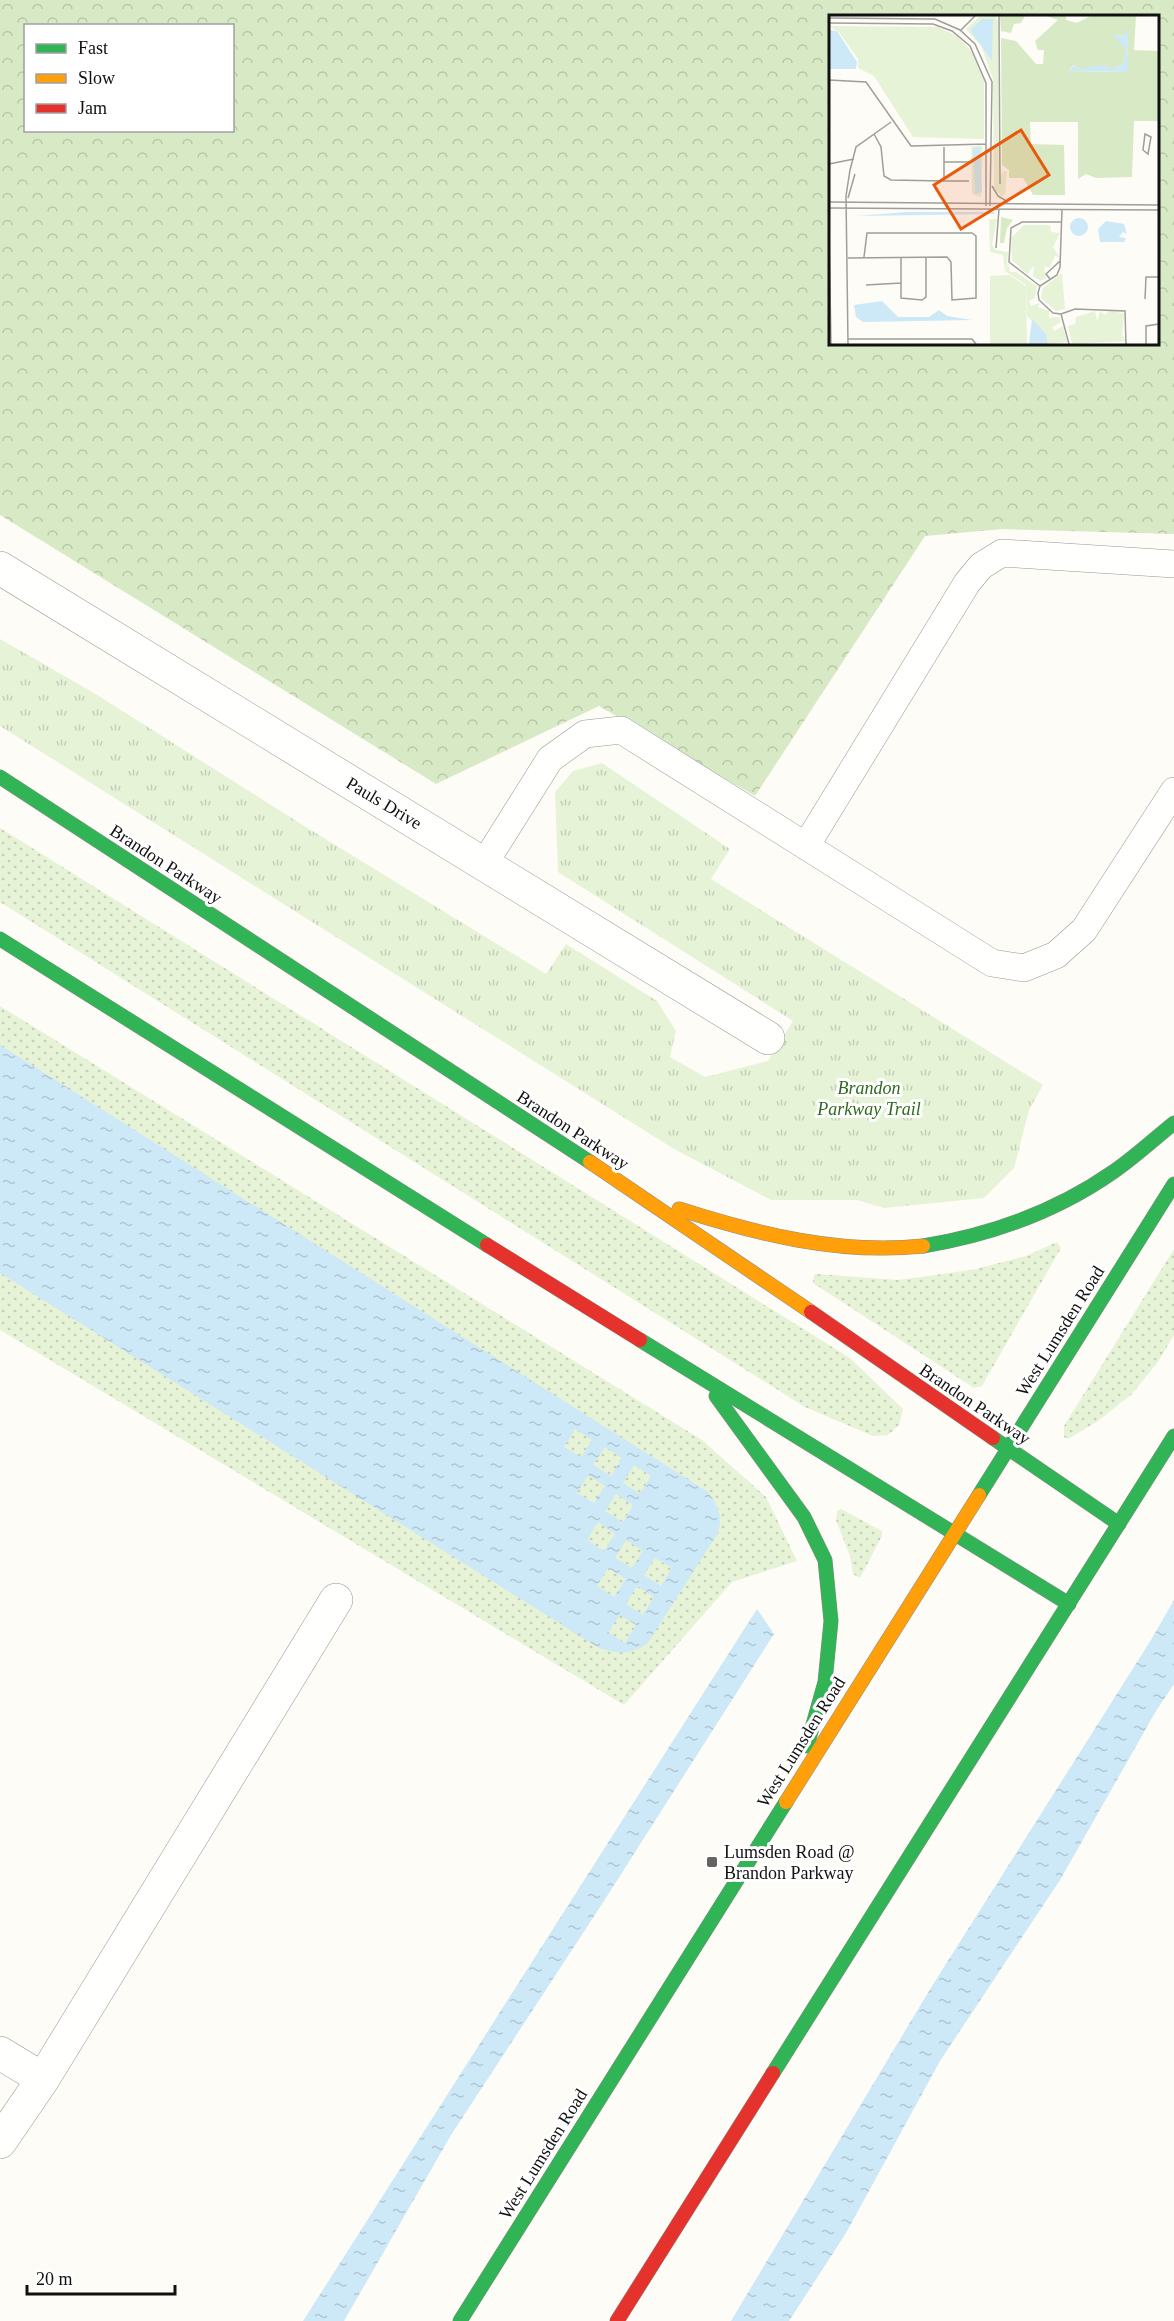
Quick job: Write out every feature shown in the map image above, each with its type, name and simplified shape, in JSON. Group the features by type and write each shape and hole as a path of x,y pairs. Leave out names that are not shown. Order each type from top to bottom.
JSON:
{"main road":[{"name":"Brandon Parkway","path":"0,777 646,1199 1119,1524"},
{"path":"0,939 706,1382 1069,1604"},
{"path":"646,1199 761,1233 825,1244 869,1247 920,1246 974,1235 1035,1214 1103,1179 1174,1123"},
{"name":"West Lumsden Road","path":"459,2321 1174,1184"},
{"path":"706,1382 804,1517 825,1560 831,1621 825,1682 797,1781"},
{"path":"617,2321 1174,1436"}],"street":[{"name":"Pauls Drive","path":"0,568 768,1038"},
{"path":"0,2142 43,2079 336,1600"},
{"path":"0,2053 43,2079"}],"lane":[{"path":"806,846 967,583 981,566 1002,553 1174,564"},
{"path":"484,864 550,759 585,734 621,730 992,963 1024,968 1056,955 1084,930 1174,791"}],"green space":[{"path":"0,0 1174,0 1174,534 1003,529 925,536 755,796 599,706 436,784 0,515"},
{"name":"Brandon Parkway Trail","path":"0,639 94,693 301,824 546,974 566,944 657,1001 676,1031 670,1057 705,1077 768,1061 793,1021 558,872 555,792 573,771 602,763 730,849 711,879 1043,1085 1029,1110 1014,1168 984,1198 884,1208 857,1200 771,1200 674,1149 0,726"},
{"path":"0,828 850,1358 903,1409 899,1425 888,1435 873,1436 805,1407 0,902"},
{"path":"0,1006 702,1440 766,1497 797,1561 732,1582 624,1705 0,1330"},
{"path":"1057,1242 1061,1248 982,1386 974,1388 813,1283 814,1275 817,1274 898,1280 976,1269 1026,1256"},
{"path":"1174,1249 1174,1335 1158,1362 1132,1394 1098,1421 1068,1439 1064,1437 1064,1426"},
{"path":"841,1509 882,1531 882,1536 860,1578 853,1574 850,1556 836,1520 837,1511"}],"water":[{"path":"0,1045 708,1492 719,1511 718,1533 647,1644 624,1652 599,1648 0,1273","holes":["575,1429 592,1440 581,1457 564,1447","605,1447 622,1458 611,1476 593,1465","634,1465 651,1476 640,1494 623,1483","588,1475 605,1486 594,1503 577,1493","616,1494 633,1505 623,1522 605,1511","598,1522 615,1534 604,1551 587,1540","626,1540 643,1551 632,1568 615,1558","655,1558 672,1568 661,1586 644,1575","608,1568 626,1579 614,1597 597,1586","637,1586 654,1597 643,1615 626,1604","620,1615 636,1625 625,1643 608,1632"]},
{"path":"1174,1600 1174,1684 1156,1711 1060,1880 940,2061 846,2233 789,2321 731,2321 932,1986"},
{"path":"757,1609 774,1634 451,2135 344,2321 303,2321"}],"traffic: fast":[{"path":"0,777 590,1162"},
{"path":"0,939 487,1245"},
{"path":"923,1246 998,1228 1046,1210 1092,1186 1137,1154 1174,1123"},
{"path":"979,1495 1174,1184"},
{"path":"640,1340 1069,1604"},
{"path":"716,1396 804,1517 825,1560 831,1621 825,1682 807,1746"},
{"path":"773,2073 1174,1436"},
{"path":"993,1438 1119,1524"},
{"path":"460,2321 786,1802"}],"traffic: slow":[{"path":"590,1162 811,1312"},
{"path":"679,1209 738,1227 830,1245 861,1248 923,1246"},
{"path":"786,1802 979,1495"}],"traffic: jam":[{"path":"487,1245 640,1340"},
{"path":"811,1312 993,1438"},
{"path":"617,2321 773,2073"}],"place":[{"name":"Lumsden Road @ Brandon Parkway","path":"712,1862"}]}
